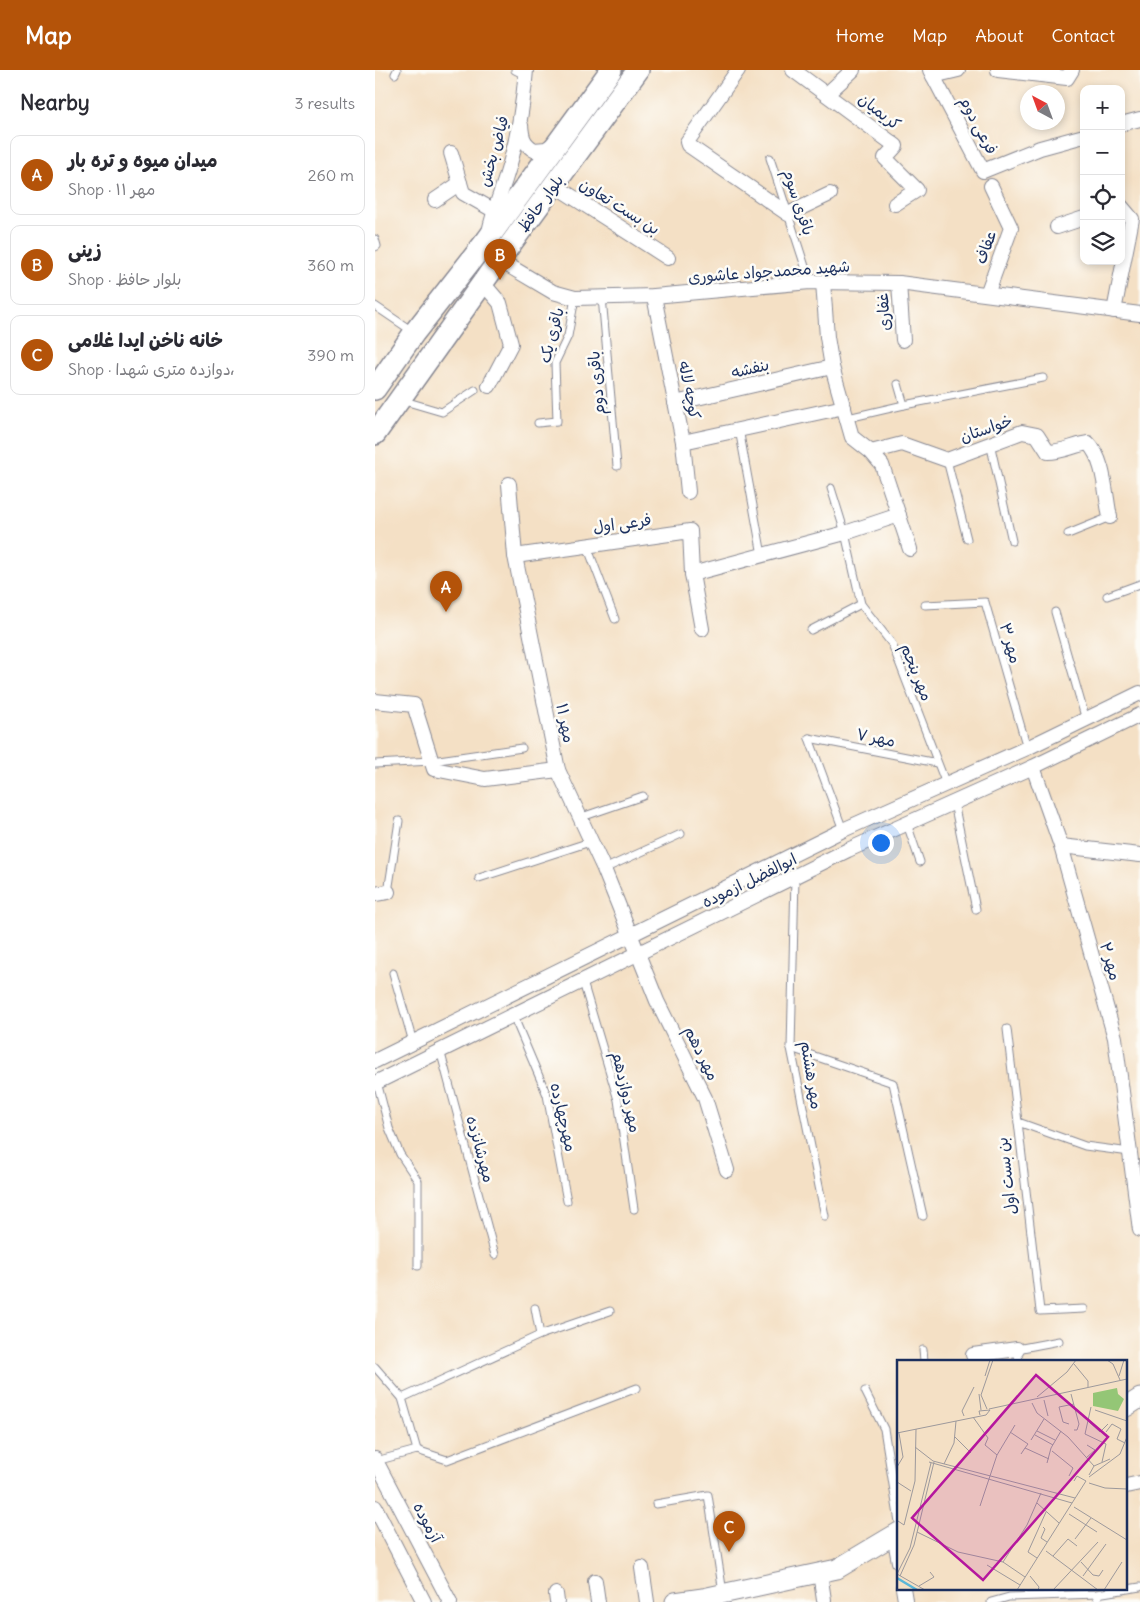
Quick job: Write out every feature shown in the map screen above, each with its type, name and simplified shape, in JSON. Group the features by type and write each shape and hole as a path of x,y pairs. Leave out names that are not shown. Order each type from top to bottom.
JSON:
{"main road":[{"name":"بلوار حافظ","path":"375,389 611,70"},
{"name":"بلوار حافظ","path":"375,434 482,282 638,70"}],"street":[{"path":"738,70 687,144 789,214 830,194"},
{"name":"کریمیان","path":"793,70 896,146 885,158 917,190 895,204"},
{"path":"827,94 853,70"},
{"path":"932,73 958,70"},
{"path":"998,70 1067,78 1072,70"},
{"name":"فیاض بخش","path":"487,240 493,210 505,180 521,118 522,72"},
{"name":"فرعی دوم","path":"932,73 983,170 1040,148 1080,137"},
{"path":"521,118 522,137 526,144 534,150 546,149 562,138"},
{"path":"1125,123 1140,118"},
{"path":"451,153 463,193 493,210"},
{"path":"435,200 460,183"},
{"name":"بن‌ بست تعاون","path":"553,185 668,258"},
{"name":"عفاف","path":"987,294 1011,228 991,186"},
{"path":"1114,311 1132,219 1125,211"},
{"path":"1057,227 1080,219"},
{"name":"شهید محمدجواد عاشوری","path":"499,260 553,292 575,298 655,296 817,282 899,283 1140,314"},
{"path":"482,282 500,303 511,344 482,388"},
{"path":"817,282 832,367 852,437 871,452 882,465 910,549"},
{"name":"غفاری","path":"899,283 903,340"},
{"name":"کوچه لاله","path":"655,296 683,442 688,492"},
{"name":"بنفشه","path":"675,403 832,367"},
{"path":"683,442 739,429 846,412"},
{"name":"خواستان","path":"871,452 902,444 947,460 1022,432 1037,435 1048,452 1061,452 1075,445 1088,443 1095,450 1100,466 1110,517"},
{"name":"مهر ۱۱","path":"509,484 515,556 558,770 604,869 629,936 638,954"},
{"path":"692,574 845,533 899,515"},
{"name":"فرعی اول","path":"515,556 690,531 692,574 702,629"},
{"name":"ابوالفضل ازموده","path":"375,1061 843,830 1027,748 1140,693"},
{"path":"375,701 414,705 434,768 485,779 558,770"},
{"name":"ابوالفضل ازموده","path":"376,1082 795,877 1033,767 1140,715"},
{"name":"مهر ۲","path":"1033,767 1061,846 1115,1038 1140,1230"},
{"path":"1061,846 1140,855"},
{"name":"مهر دهم","path":"638,954 657,1001 705,1098 727,1170"},
{"path":"973,1355 1018,1355"},
{"path":"1127,1406 1140,1398"},
{"name":"آزموده","path":"376,1460 451,1602"},
{"path":"1127,1486 1140,1483"},
{"path":"375,1508 424,1602"},
{"path":"675,1602 704,1600 723,1593 837,1569 897,1530"},
{"path":"642,1568 647,1602"},
{"path":"820,1573 824,1600"},
{"path":"595,1580 598,1602"}],"lane":[{"name":"باقری سوم","path":"770,158 789,214 817,282"},
{"path":"375,239 377,246 375,247"},
{"name":"باقری دوم","path":"601,297 617,466"},
{"name":"باقری یک","path":"538,423 557,421 555,363 568,336 575,298"},
{"path":"375,306 415,333"},
{"path":"846,412 903,405 1043,378"},
{"path":"898,384 903,405"},
{"path":"398,400 442,412 482,388"},
{"path":"739,429 762,555"},
{"path":"990,443 1012,541"},
{"path":"947,460 967,539"},
{"name":"مهر پنجم","path":"831,488 845,533 861,604 892,644 946,784"},
{"path":"1068,534 1110,517"},
{"path":"587,545 615,620"},
{"path":"1107,596 1140,584"},
{"name":"مهر ۳","path":"925,605 985,602 1027,748"},
{"path":"811,630 861,604"},
{"path":"1055,612 1086,720"},
{"name":"مهر ۷","path":"843,830 809,738 937,763"},
{"path":"375,764 432,761 522,748"},
{"path":"579,818 643,796"},
{"path":"954,803 977,909"},
{"path":"382,893 399,821"},
{"path":"907,824 920,862"},
{"path":"604,869 681,834"},
{"path":"479,878 590,842"},
{"name":"مهر هشتم","path":"795,877 791,1048 825,1216"},
{"path":"393,973 413,1042"},
{"name":"مهر دوازدهم","path":"583,982 618,1100 634,1209"},
{"name":"مهرچهارده","path":"513,1015 547,1095 567,1201"},
{"path":"1007,1029 1018,1122"},
{"path":"791,1048 893,1083 923,1216"},
{"name":"مهرشانزده","path":"440,1050 495,1255"},
{"path":"376,1082 389,1128 400,1154 418,1181 418,1266"},
{"name":"بن بست اول","path":"1084,1309 1040,1312 1018,1122 1085,1146 1130,1152"},
{"path":"535,1308 540,1335"},
{"path":"402,1398 540,1335 610,1311"},
{"path":"1018,1355 1059,1341"},
{"path":"923,1350 924,1360"},
{"path":"375,1367 402,1398 417,1450"},
{"path":"376,1460 417,1450 447,1460 637,1388"},
{"path":"865,1391 884,1429 897,1530"},
{"path":"656,1504 708,1495 723,1593"},
{"path":"1127,1588 1140,1587"},
{"path":"991,1602 1009,1597 1097,1594 1110,1590"},
{"path":"1097,1594 1098,1602"}],"place":[{"name":"زینی","path":"500,280"},
{"name":"میدان میوه و تره بار","path":"446,612"},
{"name":"خانه ناخن ایدا غلامی","path":"729,1552"}]}
